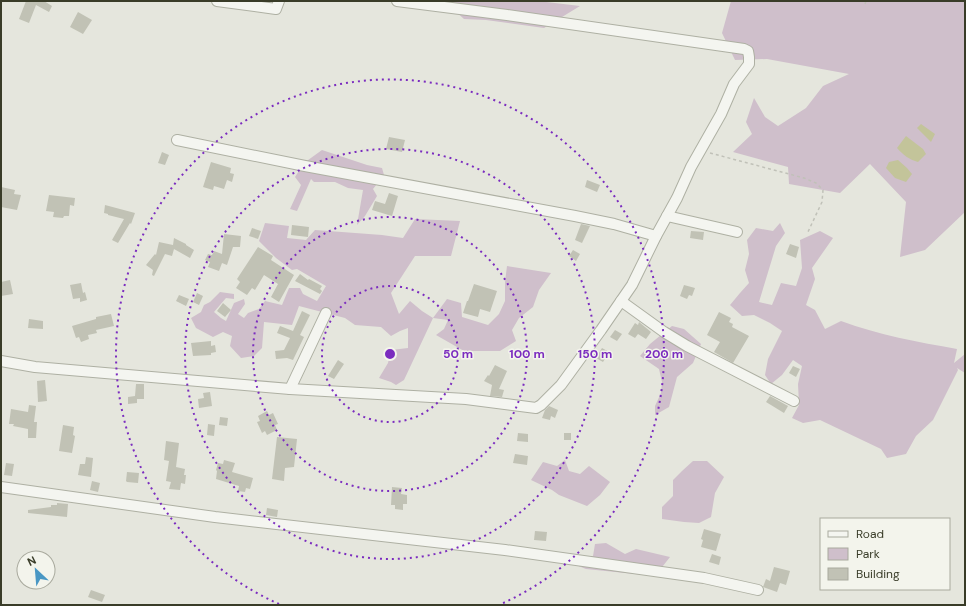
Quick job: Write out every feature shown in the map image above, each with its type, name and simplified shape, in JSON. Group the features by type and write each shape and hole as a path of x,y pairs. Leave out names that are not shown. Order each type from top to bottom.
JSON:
{"street":[{"path":"216,1 276,9 279,1"},
{"path":"1,362 290,389 466,399 536,408 541,405 561,385 632,285 677,198 691,167 721,114 734,84 749,64 750,57 748,51 744,49 507,15 397,1"},
{"path":"177,140 305,166 575,216 614,224 656,236"},
{"path":"667,216 736,232"},
{"path":"621,301 664,332 687,346 794,401"},
{"path":"290,389 326,313"},
{"path":"1,487 215,517 505,550 704,578 758,590"}],"path":[{"path":"700,150 804,178 816,183 823,190 822,202 807,234"}],"green space":[{"path":"444,1 538,1 580,6 544,28 486,20 464,19"},
{"path":"731,1 965,1 965,212 925,250 900,257 906,202 870,164 840,193 789,184 788,167 733,152 752,134 746,122 754,98 765,117 778,126 806,108 823,86 849,74 767,59 735,60 722,33"},
{"path":"322,150 367,165 382,168 384,175 373,189 377,196 365,216 357,225 363,190 348,188 335,182 314,182 311,179 297,211 290,209 301,185 295,177 304,163"},
{"path":"415,219 460,221 451,256 415,256 391,293 399,314 410,301 433,318 404,380 396,385 379,378 388,363 391,350 408,348 408,328 391,336 381,327 355,325 345,318 299,306 292,325 264,322 262,348 254,356 241,358 230,346 232,336 223,332 213,337 196,328 191,318 201,312 204,305 210,302 220,292 234,294 234,299 226,298 214,312 226,321 234,303 244,299 245,304 238,314 244,318 248,313 259,309 265,301 282,305 289,288 300,288 303,294 317,301 326,286 297,269 292,270 276,258 259,241 265,223 289,226 287,238 306,240 315,230 403,238"},
{"path":"780,223 785,233 776,246 759,302 772,305 781,283 796,286 802,268 800,240 820,231 833,238 812,268 815,279 806,305 815,310 825,329 841,321 913,341 957,349 954,363 965,354 965,373 957,368 958,370 933,420 916,436 906,454 887,458 881,449 820,420 803,423 792,418 799,405 798,384 802,366 793,360 782,375 771,384 765,375 768,359 782,331 754,315 742,316 730,305 749,283 745,270 749,254 747,240 756,228 773,231"},
{"path":"507,266 551,273 539,290 533,307 519,318 512,330 516,341 500,351 464,351 436,335 444,329 448,320 433,318 447,299 461,303 462,317 488,325 499,314 505,301"},
{"path":"672,326 684,329 701,344 693,363 677,377 669,407 655,415 655,406 661,393 662,382 659,369 640,356 650,344"},
{"path":"565,460 569,471 580,474 589,466 610,482 600,495 587,506 559,495 531,480 543,462 557,466"},
{"path":"693,461 707,461 724,477 715,493 711,517 699,523 662,519 662,507 673,496 673,480"},
{"path":"606,543 625,554 636,549 670,557 655,576 586,569 576,565 578,556 593,556 595,544"}],"shaded area":[{"path":"921,124 935,134 931,142 917,128"},
{"path":"906,136 923,149 926,154 918,162 907,157 897,148"},
{"path":"898,160 912,174 906,182 895,178 886,168 889,162"}],"building":[{"path":"26,1 44,1 52,6 49,12 36,5 29,23 19,19"},
{"path":"78,12 92,20 83,34 70,27"},
{"path":"389,137 405,140 402,152 386,149"},
{"path":"162,152 169,155 165,165 158,163"},
{"path":"211,162 231,168 230,173 234,174 232,182 227,180 224,189 214,186 213,190 203,187"},
{"path":"587,180 600,185 597,192 585,187"},
{"path":"1,187 15,190 14,194 21,195 17,210 1,207"},
{"path":"389,193 398,196 392,216 372,210 375,201 385,204"},
{"path":"49,195 75,198 74,206 70,205 69,216 64,216 63,218 53,217 54,212 46,211"},
{"path":"105,205 135,213 131,224 130,223 118,243 112,240 124,219 104,213"},
{"path":"581,224 590,226 582,243 575,240"},
{"path":"292,225 309,227 308,237 291,235"},
{"path":"252,228 261,231 258,239 249,236"},
{"path":"691,231 704,232 703,240 690,238"},
{"path":"224,234 241,236 240,247 233,247 227,265 222,263 219,271 208,267 210,262 205,260 208,254 212,255 214,251 222,254"},
{"path":"174,238 194,250 190,258 174,249 172,256 165,254 154,276 152,275 153,270 146,265 155,254 156,255 159,242 173,245"},
{"path":"790,244 799,247 796,258 786,254"},
{"path":"258,247 273,256 271,260 294,275 279,302 271,297 278,284 264,275 255,290 252,288 247,295 236,288 240,282 237,279"},
{"path":"573,250 580,254 576,261 569,256"},
{"path":"300,274 308,280 309,279 322,286 320,289 322,291 320,294 295,281"},
{"path":"10,280 13,294 1,296 1,282"},
{"path":"81,283 83,293 85,292 87,300 80,302 80,298 73,299 70,285"},
{"path":"474,284 497,291 490,312 480,309 478,317 463,313"},
{"path":"684,285 695,288 692,296 689,295 687,299 680,296"},
{"path":"197,293 203,296 199,305 193,302"},
{"path":"179,295 189,299 186,306 176,301"},
{"path":"223,303 231,310 225,317 217,311"},
{"path":"302,311 310,315 300,335 304,337 293,360 287,358 276,359 275,351 284,350 290,338 277,333 280,326 293,331"},
{"path":"719,312 731,318 729,322 733,324 732,327 749,336 733,363 714,352 720,342 707,335"},
{"path":"111,314 114,326 96,330 97,333 88,335 89,339 81,342 79,337 76,338 72,326 96,319 96,317"},
{"path":"29,319 43,321 43,329 28,328"},
{"path":"639,322 651,332 646,339 638,334 635,338 628,334 635,323 638,325"},
{"path":"615,330 622,334 617,341 610,337"},
{"path":"211,341 211,346 215,345 216,352 211,353 211,355 193,356 191,343"},
{"path":"602,348 609,352 603,362 596,358"},
{"path":"338,360 344,364 334,379 328,376"},
{"path":"495,365 507,371 499,389 504,390 502,397 490,396 492,385 484,381 488,375 489,376"},
{"path":"793,366 800,369 796,377 789,373"},
{"path":"45,380 47,401 38,402 37,381"},
{"path":"136,384 144,384 144,399 137,399 137,403 128,404 128,397 135,396"},
{"path":"210,392 212,406 199,408 198,399 204,398 203,393"},
{"path":"770,396 788,406 784,413 766,402"},
{"path":"29,405 36,406 34,422 37,422 36,438 28,438 28,429 13,426 14,424 9,424 11,409 28,412"},
{"path":"549,406 558,410 555,418 551,416 550,420 542,418 545,410"},
{"path":"267,411 269,415 273,413 278,424 275,425 277,430 267,435 265,431 262,433 257,422 260,421 258,416"},
{"path":"220,417 228,418 227,426 219,425"},
{"path":"208,424 215,425 214,436 207,435"},
{"path":"63,425 74,427 73,435 75,436 72,453 59,451"},
{"path":"518,433 528,434 528,442 517,441"},
{"path":"564,433 571,433 571,440 564,440"},
{"path":"277,437 297,439 294,467 285,468 284,481 272,479"},
{"path":"166,441 179,443 176,467 185,469 184,475 186,475 185,484 181,483 180,490 169,489 171,482 166,481 169,461 164,460"},
{"path":"515,454 528,456 527,465 513,463"},
{"path":"86,457 93,458 91,477 78,475 80,464 85,464"},
{"path":"224,460 235,463 232,472 253,478 250,489 246,488 245,492 238,491 239,486 216,479 218,463 223,464"},
{"path":"6,463 14,464 12,476 4,475"},
{"path":"127,472 139,473 138,483 126,481"},
{"path":"92,481 100,483 98,492 90,490"},
{"path":"392,487 402,488 401,494 407,495 407,504 403,504 403,510 395,509 395,505 391,505"},
{"path":"57,503 68,504 67,517 28,513 28,510 51,507 51,505 57,505"},
{"path":"267,508 278,510 277,517 266,515"},
{"path":"704,529 721,534 716,551 701,547 703,540 701,539"},
{"path":"535,531 547,532 546,541 534,540"},
{"path":"712,554 721,557 719,565 709,562"},
{"path":"774,567 790,571 786,585 780,583 777,592 763,587 766,579 770,581"},
{"path":"91,590 105,595 102,602 88,597"}]}
